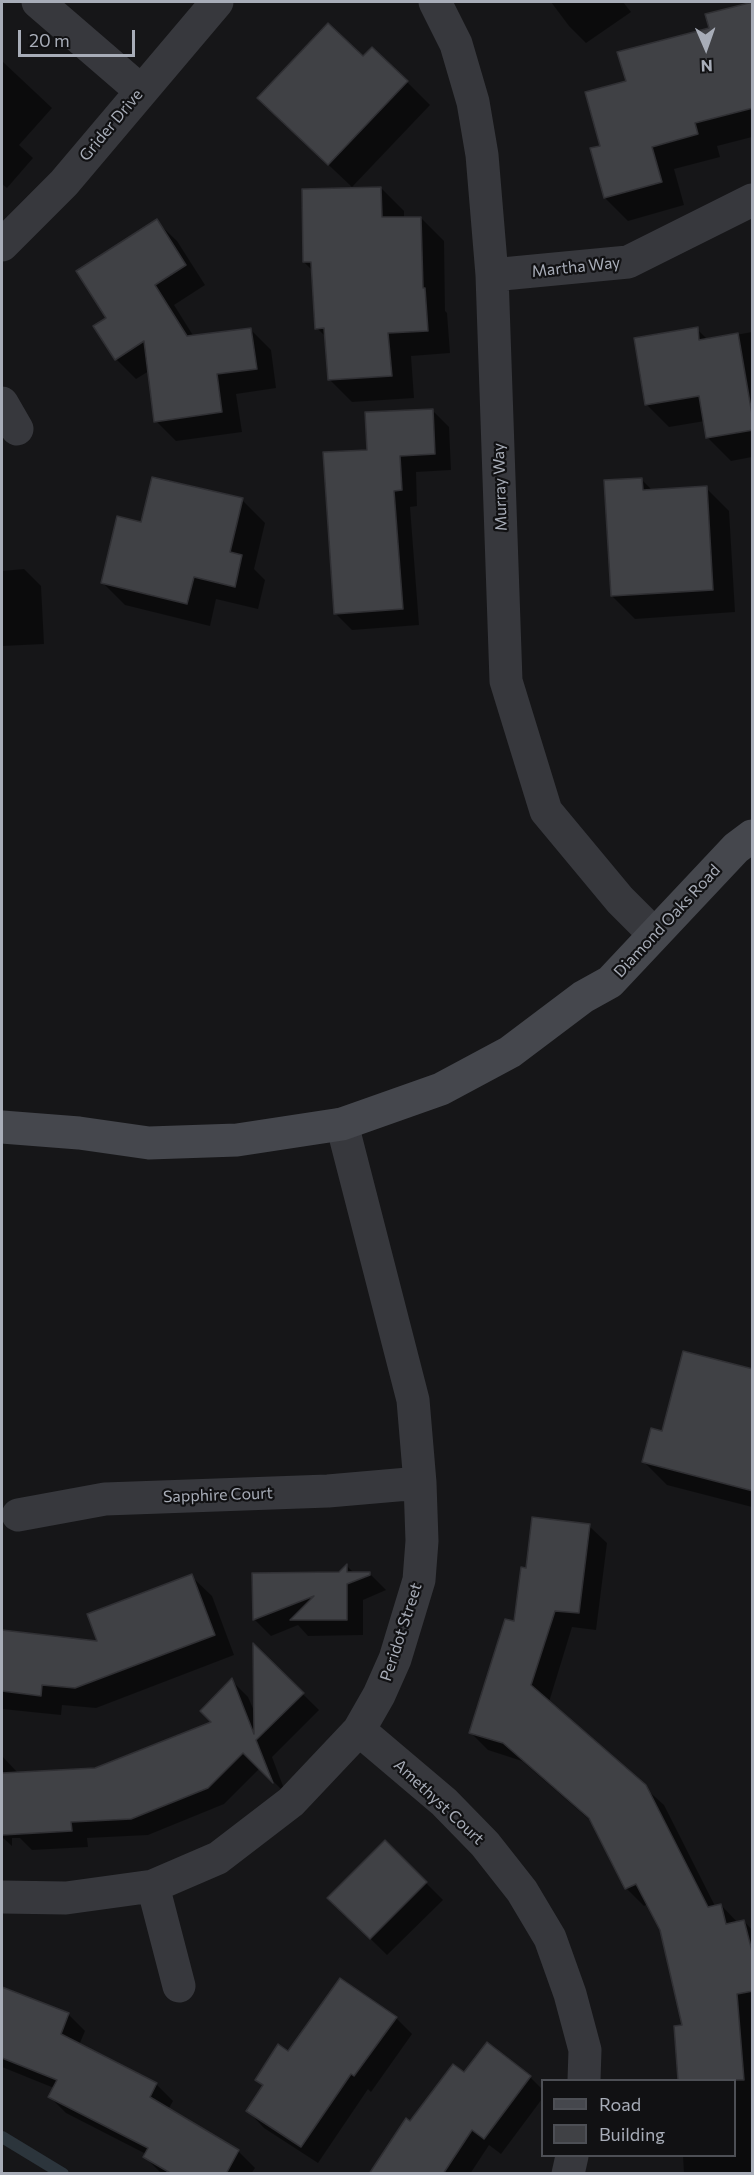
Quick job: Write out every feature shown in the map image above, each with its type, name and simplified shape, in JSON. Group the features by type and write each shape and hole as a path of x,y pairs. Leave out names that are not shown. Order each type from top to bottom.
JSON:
{"street":[{"path":"38,2 140,90"},
{"name":"Grider Drive","path":"2,245 64,183 216,2"},
{"name":"Murray Way","path":"435,2 456,44 473,102 482,155 492,275 506,681 546,811 620,900 654,934"},
{"name":"Martha Way","path":"492,275 628,262 753,200"},
{"name":"Diamond Oaks Road","path":"2,1127 79,1133 149,1143 237,1140 342,1124 441,1089 510,1052 583,997 610,982 736,848 753,836"},
{"name":"Peridot Street","path":"2,1897 66,1898 153,1886 218,1858 291,1802 358,1730 379,1695 395,1659 419,1580 422,1540 413,1401 342,1124"},
{"name":"Sapphire Court","path":"18,1515 105,1499 328,1491 420,1483"},
{"name":"Amethyst Court","path":"358,1730 444,1802 485,1844 522,1891 550,1938 570,1994 585,2050 584,2079"},
{"path":"153,1886 179,1986"},
{"path":"568,2174 572,2157"}],"building":[{"path":"753,2 753,108 695,123 698,134 652,147 662,182 604,198 590,148 600,146 585,92 626,81 617,52 709,28 705,14"},
{"path":"328,23 363,56 372,47 408,81 328,165 257,98"},
{"path":"381,187 382,217 421,217 423,288 425,288 428,331 388,333 392,376 328,380 324,328 315,329 311,262 303,262 302,189"},
{"path":"157,219 186,265 155,285 187,336 251,328 257,369 217,374 222,412 154,422 144,341 115,360 93,326 106,318 76,271"},
{"path":"698,327 699,340 738,333 753,430 706,438 699,396 645,405 634,338"},
{"path":"433,409 435,454 400,456 402,490 394,491 403,609 334,614 323,452 367,450 365,412"},
{"path":"152,477 243,498 230,552 242,555 235,587 194,577 187,604 101,583 117,516 141,522"},
{"path":"642,478 643,490 707,486 713,590 611,596 604,480"},
{"path":"683,1351 753,1369 753,1491 642,1462 651,1428 662,1431"},
{"path":"532,1517 590,1524 579,1613 555,1611 531,1685 646,1785 708,1907 721,1904 726,1924 744,1920 753,1955 753,1991 737,1994 744,2080 678,2079 674,2026 682,2025 660,1930 636,1884 625,1889 589,1818 503,1743 469,1733 505,1619 514,1621 521,1567 526,1568"},
{"path":"347,1564 347,1572 370,1572 370,1575 347,1584 347,1620 290,1620 314,1596 253,1620 252,1573 339,1572"},
{"path":"192,1574 215,1635 75,1688 42,1685 41,1696 2,1691 2,1630 97,1641 87,1614"},
{"path":"253,1643 304,1693 256,1740 273,1783 243,1753 208,1788 131,1819 71,1822 72,1831 2,1835 2,1773 95,1768 211,1722 200,1711 232,1678 254,1734"},
{"path":"385,1840 427,1882 370,1939 327,1898"},
{"path":"340,1978 397,2017 354,2076 351,2074 301,2147 246,2111 263,2085 255,2080 278,2044 288,2051"},
{"path":"2,1987 69,2013 61,2034 157,2083 150,2097 239,2150 226,2174 172,2174 143,2157 148,2148 48,2097 57,2080 2,2058"},
{"path":"487,2042 531,2076 484,2139 472,2130 443,2174 369,2174 406,2118 410,2121 453,2064 464,2072"}],"waterway":[{"path":"2,2137 63,2174"}]}
